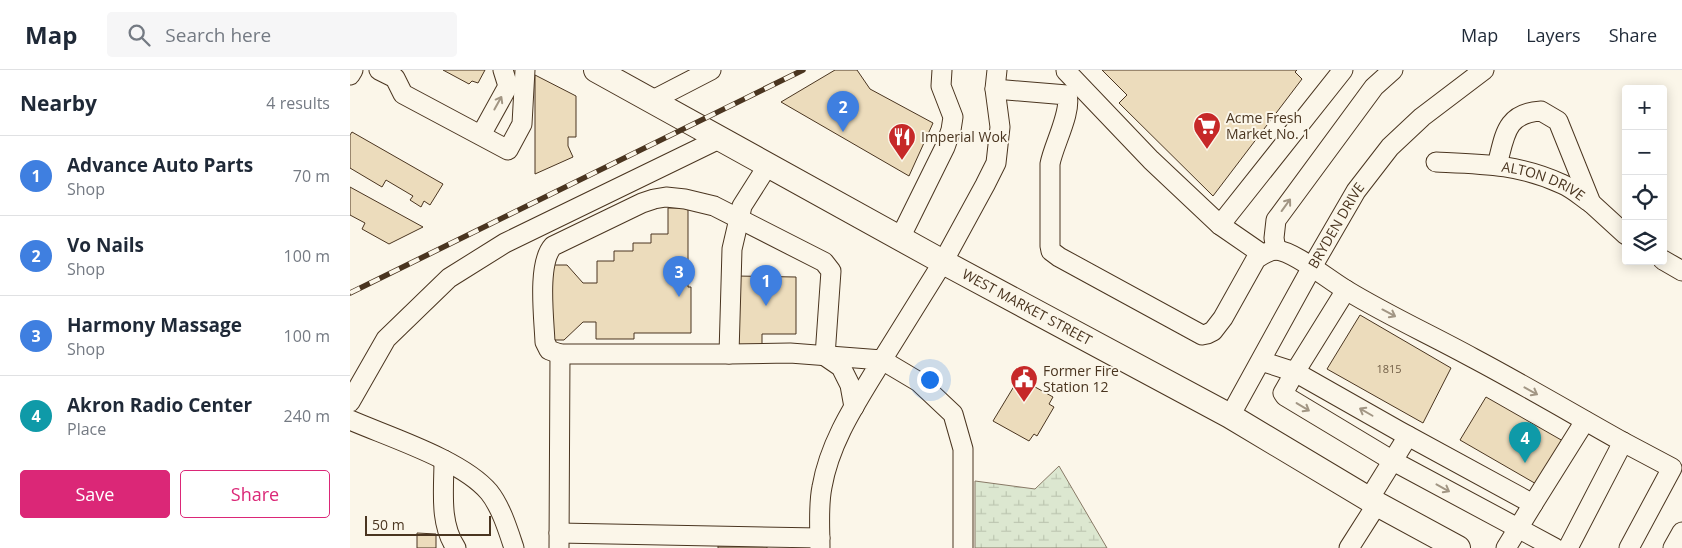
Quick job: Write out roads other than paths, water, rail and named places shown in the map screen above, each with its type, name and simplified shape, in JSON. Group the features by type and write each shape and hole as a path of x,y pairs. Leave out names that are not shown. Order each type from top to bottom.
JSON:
{"main road":[{"name":"WEST MARKET STREET","path":"596,70 943,262 1230,416 1373,501 1458,548"}],"street":[{"path":"350,75 353,70"},
{"path":"481,135 508,86 503,70"},
{"path":"391,73 403,94 508,150 522,124 525,70"},
{"path":"650,101 711,70"},
{"path":"900,238 945,147 951,130 953,117 941,86 942,70"},
{"path":"560,354 559,540 820,543 821,489 827,462 835,442 882,360 943,262 996,163 1000,127 995,89 996,70"},
{"path":"1220,225 1344,70"},
{"path":"995,89 1067,95 1068,109 1052,151 1050,164 1051,251 1058,257 1202,335 1213,331 1223,318 1256,259 1269,252 1274,238 1276,220 1374,87 1392,70"},
{"path":"1064,94 1065,71"},
{"path":"1065,71 1151,160 1220,225 1269,252 1285,253 1312,267 1346,290 1672,468 1629,548"},
{"name":"BRYDEN DRIVE","path":"1230,416 1356,191 1390,147 1473,73"},
{"name":"ALTON DRIVE","path":"1591,203 1558,121 1540,110 1524,114 1515,119 1506,130 1497,165 1523,169 1563,184 1591,203 1622,231"},
{"path":"350,402 386,339 449,278 505,243 719,139"},
{"path":"1436,162 1497,165"},
{"path":"729,354 732,248 742,206 768,165"},
{"path":"825,356 831,271 824,262 714,206 700,202 660,198 642,203 553,246 548,251 543,267 545,342 549,350 560,354 790,353 825,356 882,360 919,382 953,414 963,449 963,548"},
{"path":"1667,262 1682,271"},
{"path":"1346,290 1285,389 1283,393 1285,396 1393,461 1555,548"},
{"path":"825,356 841,367 850,385 854,407"},
{"path":"1260,361 1295,372 1534,504"},
{"path":"350,420 444,460 471,476 488,492 497,505 514,548"},
{"path":"1506,548 1585,421"},
{"path":"1349,548 1393,461 1408,436"},
{"path":"1568,548 1623,442"},
{"path":"444,460 445,524 449,538 456,548"},
{"path":"1673,548 1682,532"}],"railway":[{"path":"350,293 803,70"}],"place":[{"name":"Vo Nails","path":"843,132"},
{"name":"Acme Fresh Market No. 1","path":"1207,150"},
{"name":"Imperial Wok","path":"902,161"},
{"name":"Harmony Massage","path":"679,297"},
{"name":"Advance Auto Parts","path":"766,306"},
{"name":"Former Fire Station 12","path":"1024,403"},
{"name":"Akron Radio Center","path":"1525,463"}]}
